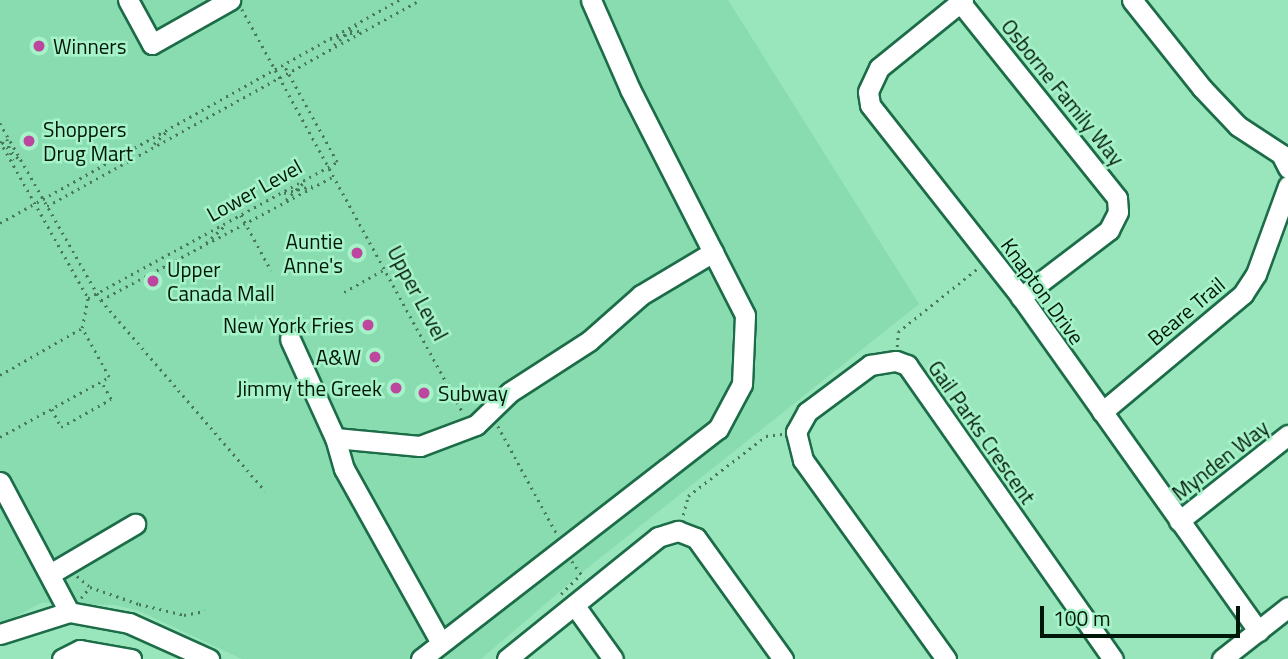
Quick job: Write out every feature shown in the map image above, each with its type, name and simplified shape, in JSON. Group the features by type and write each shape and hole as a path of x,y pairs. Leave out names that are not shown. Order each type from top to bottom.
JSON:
{"street":[{"path":"128,0 152,44 230,0"},
{"path":"421,659 718,429 742,384 746,315 630,89 591,0"},
{"path":"1132,0 1202,88 1238,126 1281,154 1288,168"},
{"name":"Knapton Drive","path":"962,1 890,57 868,92 870,105 1021,296 1258,631"},
{"name":"Osborne Family Way","path":"962,1 1117,198 1118,212 1109,230 1021,296"},
{"name":"Beare Trail","path":"1102,412 1243,293 1256,274 1288,186"},
{"path":"335,438 420,446 471,427 510,392 589,341 641,295 713,252"},
{"path":"290,339 335,438 344,469 441,643"},
{"name":"Gail Parks Crescent","path":"796,432 807,412 870,365 897,361 907,365 1113,659"},
{"path":"796,432 803,460 946,659"},
{"name":"Mynden Way","path":"1179,521 1288,435"},
{"path":"0,482 57,570 69,612"},
{"path":"57,570 135,524"},
{"path":"507,659 658,537 678,531 696,538 783,659"},
{"path":"575,606 613,659"},
{"path":"1223,659 1288,607"},
{"path":"0,634 69,612 129,623 209,659"},
{"path":"62,659 80,650 131,659"}],"path":[{"name":"Upper Level","path":"238,0 387,268 471,427"},
{"path":"0,223 399,0"},
{"path":"47,206 416,2"},
{"path":"329,49 363,20"},
{"path":"324,41 370,27"},
{"name":"Lower Level","path":"88,298 337,162 283,64"},
{"path":"0,123 101,300 265,491"},
{"path":"150,148 171,127"},
{"path":"6,133 15,166"},
{"path":"0,141 22,162"},
{"path":"0,141 88,298 82,328 109,377 0,437"},
{"path":"101,300 334,176"},
{"path":"284,202 308,178"},
{"path":"279,194 315,186"},
{"path":"241,215 271,270"},
{"path":"203,246 229,221"},
{"path":"200,237 233,229"},
{"path":"897,361 898,332 991,258"},
{"path":"344,292 387,268"},
{"path":"0,375 82,328"},
{"path":"51,409 61,428 111,400 101,382"},
{"path":"490,412 586,581"},
{"path":"678,531 688,496 766,436 796,432"},
{"path":"57,570 90,587 139,604 184,615 205,611"},
{"path":"582,575 561,595 582,575"}],"shaded area":[{"path":"0,0 728,0 919,304 585,570 481,659 242,659 137,610 114,605 41,603 0,625"}],"place":[{"name":"Winners","path":"39,46"},
{"name":"Shoppers Drug Mart","path":"29,141"},
{"name":"Auntie Anne's","path":"357,253"},
{"name":"Upper Canada Mall","path":"153,281"},
{"name":"New York Fries","path":"368,325"},
{"name":"A&W","path":"375,357"},
{"name":"Jimmy the Greek","path":"396,388"},
{"name":"Subway","path":"424,393"}]}
